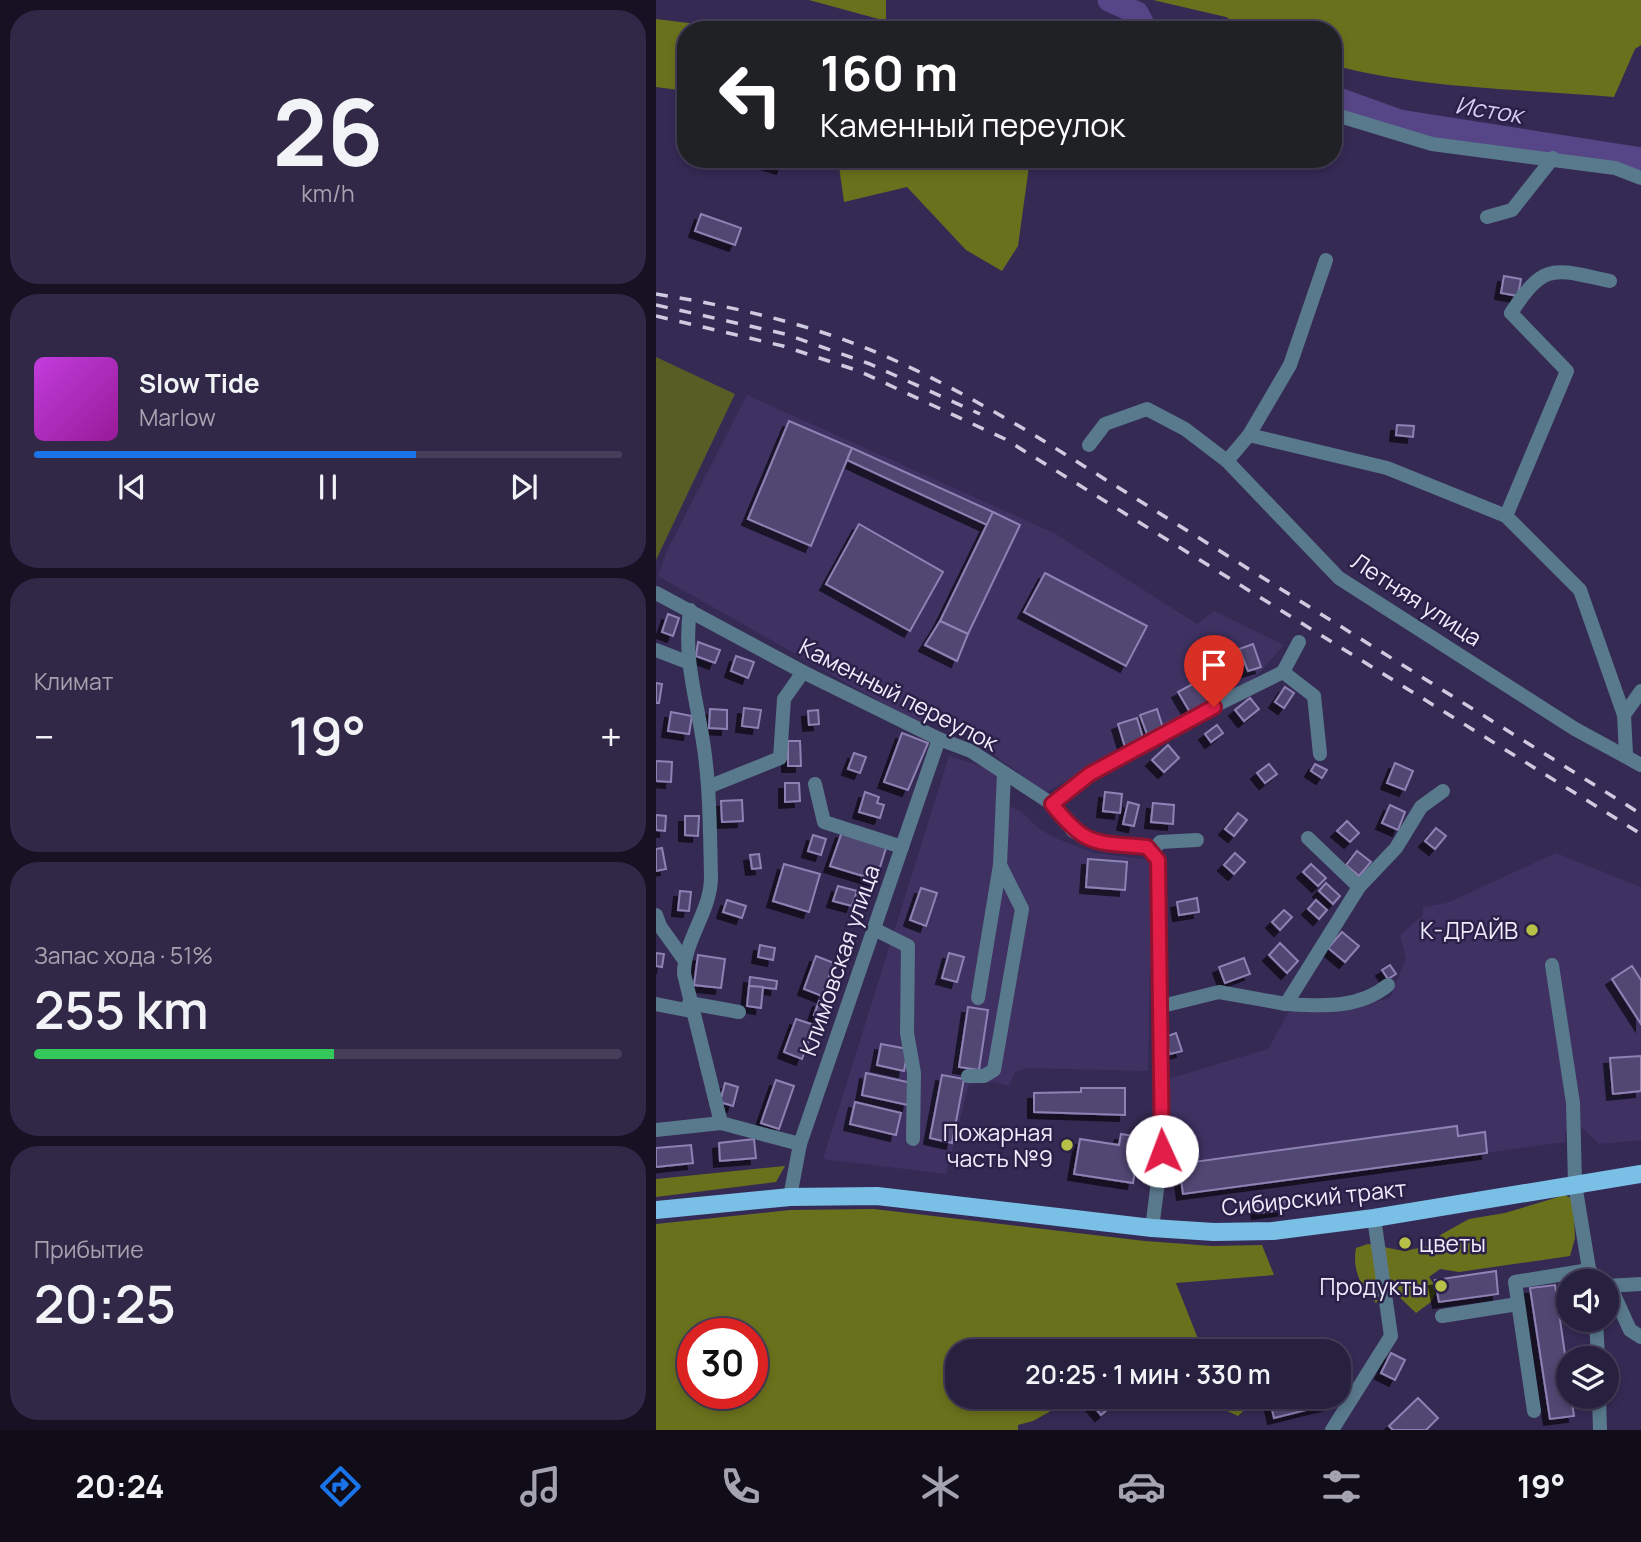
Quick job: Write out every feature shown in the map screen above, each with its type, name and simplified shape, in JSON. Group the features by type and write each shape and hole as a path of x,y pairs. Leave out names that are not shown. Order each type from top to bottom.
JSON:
{"main road":[{"name":"Сибирский тракт","path":"656,1210 790,1197 877,1196 1152,1228 1214,1233 1273,1231 1374,1218 1641,1174"}],"street":[{"path":"1342,117 1432,144 1615,168 1641,178"},
{"path":"1487,218 1512,210 1553,158"},
{"path":"1227,461 1249,435 1290,365 1326,260"},
{"path":"1506,516 1567,371 1511,313 1531,282 1557,270 1610,281"},
{"name":"Летняя улица","path":"1089,445 1105,424 1147,409 1185,429 1227,461 1339,578 1575,729 1627,754 1641,765"},
{"path":"1249,435 1386,468 1506,516 1580,590 1624,715 1627,754"},
{"name":"Каменный переулок","path":"656,593 803,672 939,739 971,751 1052,804 1073,831 1095,842 1147,847 1153,851"},
{"path":"690,610 686,640 687,662 708,787 710,890 685,961 690,1007 708,1064 721,1123"},
{"path":"1052,804 1090,774 1146,741 1283,672 1299,642"},
{"path":"656,650 687,662"},
{"path":"708,787 780,758 784,699 803,672"},
{"path":"1283,672 1314,696 1320,754"},
{"path":"1624,715 1641,691"},
{"name":"Климовская улица","path":"790,1197 800,1144 939,739"},
{"path":"978,998 1000,865 1004,773"},
{"path":"815,784 824,822 902,847"},
{"path":"1286,1004 1359,887 1396,848 1421,807 1443,791"},
{"path":"1308,838 1359,887"},
{"path":"1152,1228 1162,1151 1158,860 1153,851 1160,842 1197,840"},
{"path":"968,1076 984,1076 994,1070 1022,909 1000,865"},
{"path":"657,922 685,961"},
{"path":"874,929 908,946 907,1033 914,1073 913,1139"},
{"path":"1552,965 1573,1103 1575,1184 1589,1269"},
{"path":"1158,1007 1219,992 1286,1004 1350,1004 1375,996 1388,985"},
{"path":"656,1004 739,1012"},
{"path":"656,1130 721,1123 800,1144"},
{"path":"1338,1428 1383,1339 1392,1336 1374,1218"},
{"path":"1534,1411 1515,1282 1556,1279"},
{"path":"1619,1285 1641,1284"},
{"path":"1442,1316 1518,1304"},
{"path":"1619,1309 1630,1330 1641,1337"},
{"path":"1599,1409 1600,1430"}],"shaded area":[{"path":"747,395 1054,533 1197,624 1214,611 1284,645 1252,681 1046,792 947,722 927,712 921,725 658,576 668,549"},
{"path":"949,756 993,770 1007,782 1009,806 1022,812 1038,828 1055,838 1094,853 1152,860 1148,1071 1027,1068 1015,1072 1009,1086 994,1082 969,1084 946,1174 823,1159"},
{"path":"1556,853 1641,887 1641,1140 1599,1144 1582,1128 1565,1131 1565,1142 1183,1194 1179,1164 1168,1156 1168,1079 1268,1049 1290,1010 1349,1009 1390,998 1406,959 1400,935 1423,915 1423,907 1447,903"}],"green space":[{"path":"809,0 886,0 886,21"},
{"path":"1153,0 1641,0 1641,45 1635,49 1614,97 1437,84 1367,73 1342,67 1342,21 1232,21 1226,17"},
{"path":"656,19 677,22 677,90 656,87"},
{"path":"839,168 1029,168 1018,246 1002,271 966,250 907,187 844,202"},
{"path":"656,357 735,394 656,560"},
{"path":"785,1166 776,1182 656,1197 656,1179"},
{"path":"1565,1195 1573,1199 1575,1238 1570,1256 1459,1272 1440,1269 1429,1277 1437,1289 1431,1302 1416,1313 1391,1289 1376,1303 1359,1278 1355,1264 1356,1248 1368,1244 1404,1251 1429,1246 1442,1234 1469,1219 1505,1213"},
{"path":"874,1209 1145,1241 1212,1246 1262,1245 1274,1275 1176,1283 1198,1339 945,1339 945,1409 1054,1409 1033,1421 1018,1425 1018,1430 656,1430 656,1224 790,1210"},
{"path":"1223,1409 1245,1409 1238,1416"}],"building":[{"path":"701,214 741,228 735,245 695,231"},
{"path":"1504,276 1521,279 1518,296 1501,293"},
{"path":"789,421 852,448 811,546 748,519"},
{"path":"1397,425 1414,426 1413,437 1396,435"},
{"path":"852,448 993,512 987,525 847,460"},
{"path":"993,512 1020,525 968,634 940,621"},
{"path":"859,524 943,572 910,631 826,584"},
{"path":"1045,573 1147,626 1126,666 1024,612"},
{"path":"668,614 679,618 673,636 662,632"},
{"path":"940,621 968,634 957,661 925,645"},
{"path":"698,642 720,650 715,663 696,656"},
{"path":"1253,644 1261,667 1248,671 1239,649"},
{"path":"736,656 754,662 748,678 731,671"},
{"path":"1213,673 1225,695 1191,714 1178,692"},
{"path":"656,683 662,684 659,703 656,703"},
{"path":"1285,687 1294,693 1284,708 1275,702"},
{"path":"1250,698 1259,709 1244,721 1235,710"},
{"path":"744,708 761,710 758,728 742,726"},
{"path":"710,709 727,710 727,729 709,728"},
{"path":"1157,709 1163,728 1147,734 1140,715"},
{"path":"818,710 819,724 809,725 808,711"},
{"path":"671,712 692,716 689,734 668,731"},
{"path":"1137,718 1144,741 1125,747 1118,724"},
{"path":"1217,725 1223,733 1211,742 1205,734"},
{"path":"902,733 928,743 908,790 884,782"},
{"path":"788,741 800,741 801,766 788,766"},
{"path":"1168,745 1179,758 1164,772 1152,760"},
{"path":"854,753 866,757 860,773 848,769"},
{"path":"656,761 672,762 671,782 656,781"},
{"path":"1395,763 1413,771 1405,790 1387,783"},
{"path":"1269,764 1277,774 1265,783 1257,773"},
{"path":"1315,764 1327,770 1322,778 1311,771"},
{"path":"785,783 799,783 800,801 785,802"},
{"path":"865,792 879,797 877,803 884,805 880,818 859,812"},
{"path":"1105,792 1122,794 1120,813 1103,811"},
{"path":"742,800 743,821 722,822 721,801"},
{"path":"1128,802 1139,805 1134,826 1123,824"},
{"path":"1153,803 1174,805 1173,824 1151,822"},
{"path":"1390,805 1405,812 1398,830 1382,823"},
{"path":"1238,813 1247,820 1234,836 1225,829"},
{"path":"656,815 666,816 665,831 656,830"},
{"path":"685,816 699,816 698,836 685,835"},
{"path":"1347,821 1359,833 1350,842 1337,831"},
{"path":"1436,828 1446,836 1435,849 1425,841"},
{"path":"842,832 887,845 876,880 830,866"},
{"path":"813,835 826,839 821,855 808,851"},
{"path":"662,848 666,869 656,871 656,849"},
{"path":"1357,851 1371,862 1359,876 1346,865"},
{"path":"1235,853 1245,862 1234,874 1224,865"},
{"path":"759,854 761,868 752,869 750,855"},
{"path":"1088,859 1127,862 1125,890 1086,887"},
{"path":"784,864 820,874 809,912 773,901"},
{"path":"1311,864 1326,878 1318,886 1303,872"},
{"path":"1326,883 1340,896 1333,904 1319,891"},
{"path":"838,886 857,891 852,906 833,901"},
{"path":"921,888 937,893 926,926 910,920"},
{"path":"680,891 691,892 689,911 678,910"},
{"path":"1197,898 1199,912 1179,915 1177,902"},
{"path":"727,900 746,906 742,918 723,912"},
{"path":"1316,900 1327,910 1319,919 1308,909"},
{"path":"1284,910 1292,917 1280,930 1272,922"},
{"path":"1342,932 1359,946 1345,962 1328,948"},
{"path":"1280,943 1298,961 1287,973 1269,955"},
{"path":"760,945 775,948 773,960 758,957"},
{"path":"656,953 664,954 662,967 656,966"},
{"path":"949,953 964,957 957,982 942,978"},
{"path":"698,955 725,959 721,988 694,985"},
{"path":"816,956 834,963 822,996 804,989"},
{"path":"1244,958 1250,974 1225,983 1219,967"},
{"path":"1390,965 1396,974 1388,979 1382,970"},
{"path":"1632,966 1641,980 1641,1024 1612,979"},
{"path":"750,977 777,981 776,989 749,986"},
{"path":"749,986 763,987 761,1008 747,1006"},
{"path":"819,1001 833,1005 828,1020 814,1015"},
{"path":"968,1007 988,1010 979,1070 959,1067"},
{"path":"796,1019 814,1025 802,1059 784,1052"},
{"path":"1176,1033 1182,1051 1170,1054 1165,1037"},
{"path":"881,1044 908,1049 904,1071 877,1065"},
{"path":"1641,1056 1641,1091 1613,1094 1610,1058"},
{"path":"866,1073 912,1083 908,1105 862,1095"},
{"path":"942,1075 964,1079 952,1143 930,1138"},
{"path":"776,1080 794,1086 779,1129 761,1123"},
{"path":"725,1083 738,1087 733,1106 720,1102"},
{"path":"1081,1088 1125,1088 1125,1115 1034,1112 1034,1093 1081,1092"},
{"path":"855,1102 901,1113 896,1135 850,1124"},
{"path":"1457,1126 1458,1136 1485,1132 1487,1153 1183,1194 1179,1164"},
{"path":"1121,1134 1141,1137 1133,1183 1074,1174 1080,1139 1119,1145"},
{"path":"754,1139 756,1158 720,1161 719,1143"},
{"path":"691,1145 693,1163 656,1167 656,1148"},
{"path":"1288,1200 1289,1209 1258,1213 1256,1204"},
{"path":"1496,1271 1498,1294 1439,1302 1435,1280"},
{"path":"1555,1285 1556,1332 1562,1332 1564,1346 1556,1346 1556,1409 1573,1409 1574,1416 1550,1419 1530,1288"},
{"path":"1391,1353 1405,1360 1395,1380 1381,1373"},
{"path":"1418,1398 1438,1418 1426,1430 1393,1430 1389,1426"},
{"path":"1096,1409 1108,1409 1101,1415"},
{"path":"1272,1409 1310,1409 1274,1418"}],"waterway":[{"name":"Исток","path":"1109,0 1137,13 1141,21"},
{"name":"Исток","path":"1342,100 1400,121 1641,159"}],"railway":[{"path":"656,294 747,312 837,337 946,385 1031,433 1641,814"},
{"path":"656,305 785,334 870,364 980,414"},
{"path":"656,316 783,346 859,371 1005,439 1641,834"}],"place":[{"name":"К-ДРАЙВ","path":"1532,930"},
{"name":"Пожарная часть №9","path":"1067,1145"},
{"name":"цветы","path":"1405,1243"},
{"name":"Продукты","path":"1441,1286"}],"route":[{"path":"1162,1151 1158,860 1147,847 1095,842 1073,831 1052,804 1090,774 1146,741 1214,707"}]}
